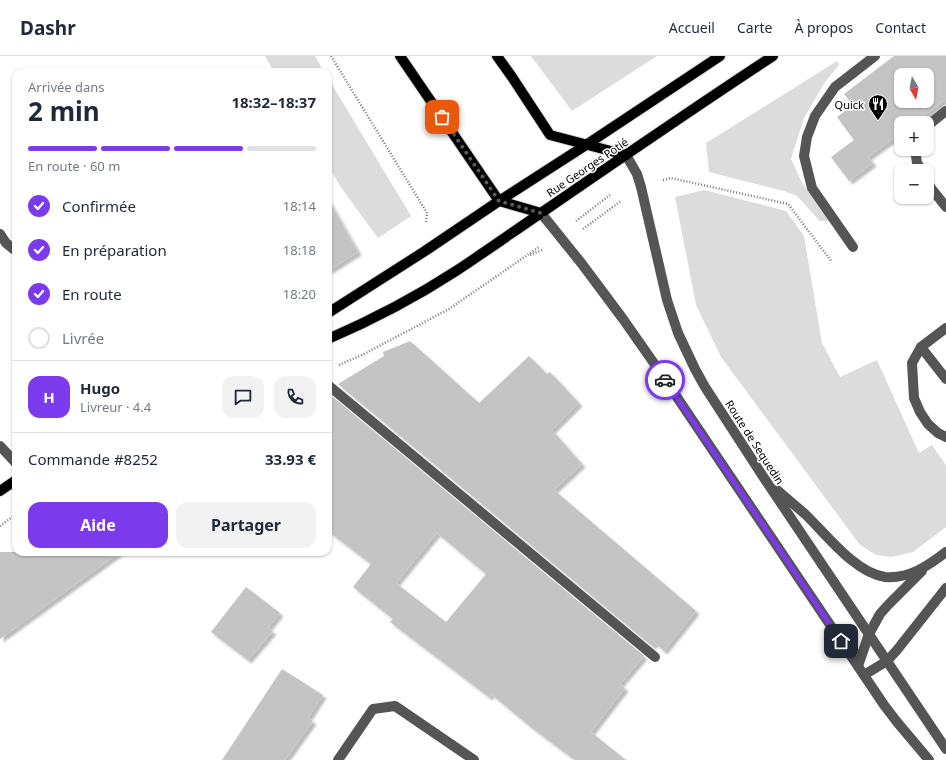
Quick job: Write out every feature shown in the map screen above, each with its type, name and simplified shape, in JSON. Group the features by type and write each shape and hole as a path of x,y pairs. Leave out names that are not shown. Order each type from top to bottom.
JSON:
{"main road":[{"path":"400,56 499,201 541,213"},
{"path":"497,56 550,135 626,155"},
{"name":"Rue Georges Potié","path":"332,310 442,240 720,56"},
{"name":"Rue Georges Potié","path":"332,337 358,326 415,296 455,271 772,56"},
{"path":"0,491 12,483"}],"street":[{"path":"853,247 812,188 804,156 807,137 815,116 835,87 875,56"},
{"path":"934,121 946,112"},
{"name":"Route de Sequedin","path":"626,155 638,174 667,300 678,333 694,369 764,478 946,749"},
{"path":"934,192 946,207"},
{"path":"541,213 582,264 658,369 864,675 897,722 929,760"},
{"path":"0,234 6,243 12,248"},
{"path":"946,328 922,347 912,363 914,398 920,412 928,424 938,433 946,436"},
{"path":"922,347 946,379"},
{"path":"332,388 655,657"},
{"path":"0,446 12,459"},
{"path":"764,478 805,514 838,549 853,562 866,570 876,575 894,577 909,574 924,568"},
{"path":"858,666 869,634 880,614 924,568 946,552"},
{"path":"864,675 887,661 906,640 946,588"},
{"path":"338,760 373,709 395,706 474,760"}],"path":[{"path":"331,56 427,213"},
{"path":"561,238 638,174"},
{"path":"335,367 364,354 449,309 524,256 561,238 641,187 671,178 788,204 832,262"},
{"path":"0,526 12,517"}],"shaded area":[{"path":"265,56 315,56 322,68 272,68"},
{"path":"531,56 657,56 572,111"},
{"path":"837,61 839,65 825,82 804,118 791,159 801,181 829,221 820,221 797,196 784,191 709,172 706,143"},
{"path":"332,85 411,216 378,238 340,186 332,172"},
{"path":"704,190 786,211 804,236 822,343 840,377 877,360 919,453 932,445 946,465 946,527 913,552 891,557 876,555 860,545 721,357 696,305 675,197"}],"building":[{"name":"Quick","path":"894,56 946,56 946,99 923,116 894,116 894,138 868,157 873,163 849,181 831,157 854,140 837,117 853,105 844,94"},
{"path":"332,206 358,252 332,268"},
{"path":"410,341 479,403 529,356 547,374 550,372 579,403 552,430 582,464 554,490 696,611 664,651 655,643 652,646 338,384 384,356 383,352"},
{"path":"332,396 644,656 620,684 625,688 591,732 626,760 575,760 532,728 491,694 489,697 390,622 393,619 353,587 371,564 332,534","holes":["437,533 486,574 446,622 396,583"]},
{"path":"0,552 12,552 12,556 114,556 0,639"},
{"path":"246,587 280,613 268,628 273,631 248,660 211,632"},
{"path":"282,669 323,695 308,718 313,721 285,760 222,760"}],"way so far":[{"path":"442,117 499,201 541,213 582,264 623,319 665,380"}],"place":[{"name":"Quick","path":"878,121"}],"route":[{"path":"665,380 841,641"}]}
